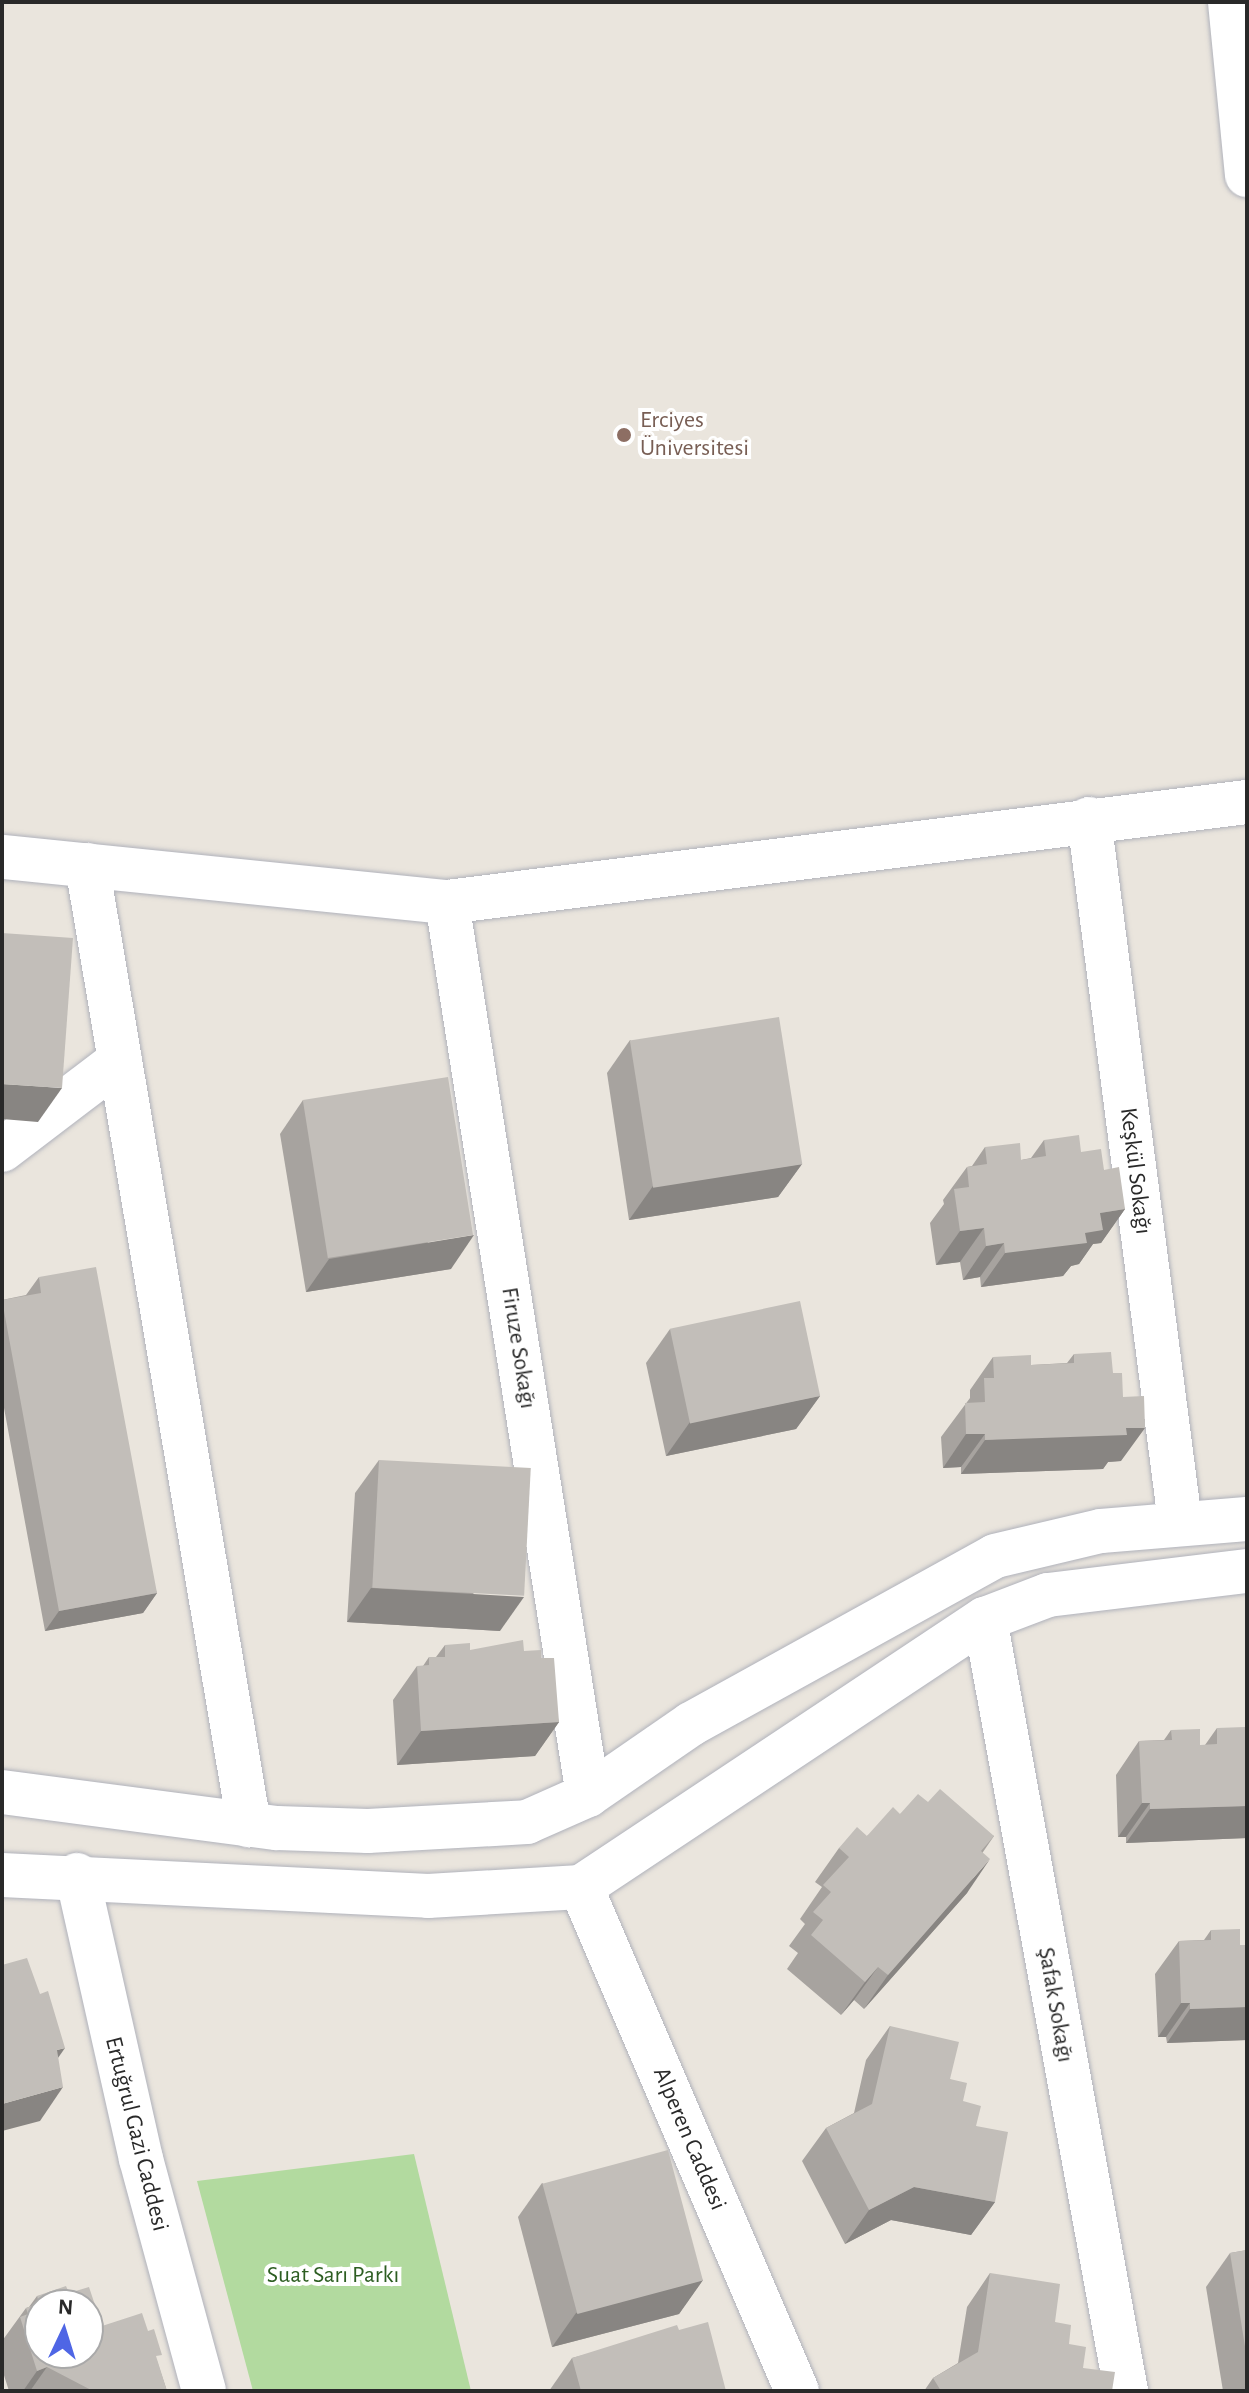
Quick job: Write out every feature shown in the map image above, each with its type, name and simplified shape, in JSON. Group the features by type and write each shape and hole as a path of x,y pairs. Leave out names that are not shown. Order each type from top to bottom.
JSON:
{"street":[{"path":"1230,2 1247,175"},
{"path":"3,857 447,902 1089,819 1247,802"},
{"name":"Keşkül Sokağı","path":"1089,819 1180,1522"},
{"path":"87,865 249,1825"},
{"name":"Firuze Sokağı","path":"447,902 588,1795"},
{"path":"2,1150 120,1060"},
{"path":"2,1792 249,1825 368,1831 527,1822 588,1795 691,1724 995,1556 1101,1531 1180,1522 1247,1519"},
{"path":"2,1875 77,1875 428,1896 581,1887 985,1619 1048,1595 1247,1571"},
{"name":"Şafak Sokağı","path":"985,1619 1126,2391"},
{"name":"Ertuğrul Gazi Caddesi","path":"77,1875 141,2159 204,2391"},
{"name":"Alperen Caddesi","path":"581,1887 797,2391"}],"green space":[{"name":"Suat Sarı Parkı","path":"414,2154 471,2391 253,2391 197,2181"}],"building":[{"path":"2,933 73,938 62,1088 2,1084"},
{"path":"779,1017 802,1164 653,1188 630,1041"},
{"path":"448,1077 473,1235 328,1258 303,1100"},
{"path":"1079,1135 1081,1152 1101,1149 1104,1170 1119,1167 1125,1209 1100,1213 1103,1230 1085,1233 1087,1243 1005,1253 1004,1243 986,1246 984,1228 960,1231 954,1189 969,1187 967,1167 987,1164 985,1147 1020,1143 1021,1160 1046,1156 1044,1140"},
{"path":"96,1267 157,1593 59,1611 2,1300 41,1293 39,1277"},
{"path":"800,1301 820,1396 690,1424 670,1329"},
{"path":"1111,1352 1113,1373 1122,1373 1123,1397 1144,1396 1145,1428 1126,1428 1127,1435 985,1440 985,1434 966,1434 965,1403 985,1402 984,1378 994,1378 993,1357 1031,1355 1031,1365 1074,1363 1074,1354"},
{"path":"379,1460 531,1468 524,1596 372,1588"},
{"path":"523,1640 524,1651 541,1650 541,1658 554,1658 559,1722 421,1731 417,1666 429,1665 429,1657 445,1657 445,1645 470,1643 470,1650"},
{"path":"1245,1727 1247,1806 1150,1809 1150,1803 1142,1803 1139,1741 1172,1740 1171,1730 1200,1729 1200,1745 1217,1744 1217,1728"},
{"path":"940,1789 994,1836 981,1851 990,1859 888,1975 878,1967 865,1982 811,1935 823,1920 813,1912 831,1892 823,1885 849,1857 839,1848 857,1827 867,1836 893,1807 900,1814 918,1794 928,1802"},
{"path":"1240,1929 1240,1945 1247,1945 1247,2007 1190,2009 1190,2003 1181,2003 1179,1941 1211,1940 1211,1930"},
{"path":"27,1958 40,1994 48,1991 65,2048 57,2050 63,2087 2,2104 2,1965"},
{"path":"890,2026 959,2042 950,2079 967,2083 963,2101 981,2106 976,2126 1008,2132 995,2202 914,2187 869,2210 826,2128 872,2104"},
{"path":"668,2150 703,2280 577,2314 542,2184"},
{"path":"1247,2250 1247,2359 1230,2253"},
{"path":"990,2273 1060,2284 1055,2322 1071,2325 1069,2344 1086,2347 1083,2368 1115,2372 1112,2391 941,2391 933,2378 978,2352"},
{"path":"142,2313 148,2331 154,2329 162,2355 156,2356 167,2391 93,2391 51,2369 104,2369 104,2325"},
{"path":"708,2322 726,2391 581,2391 572,2358 677,2325 679,2330"}],"place":[{"name":"Erciyes Üniversitesi","path":"624,435"}]}
